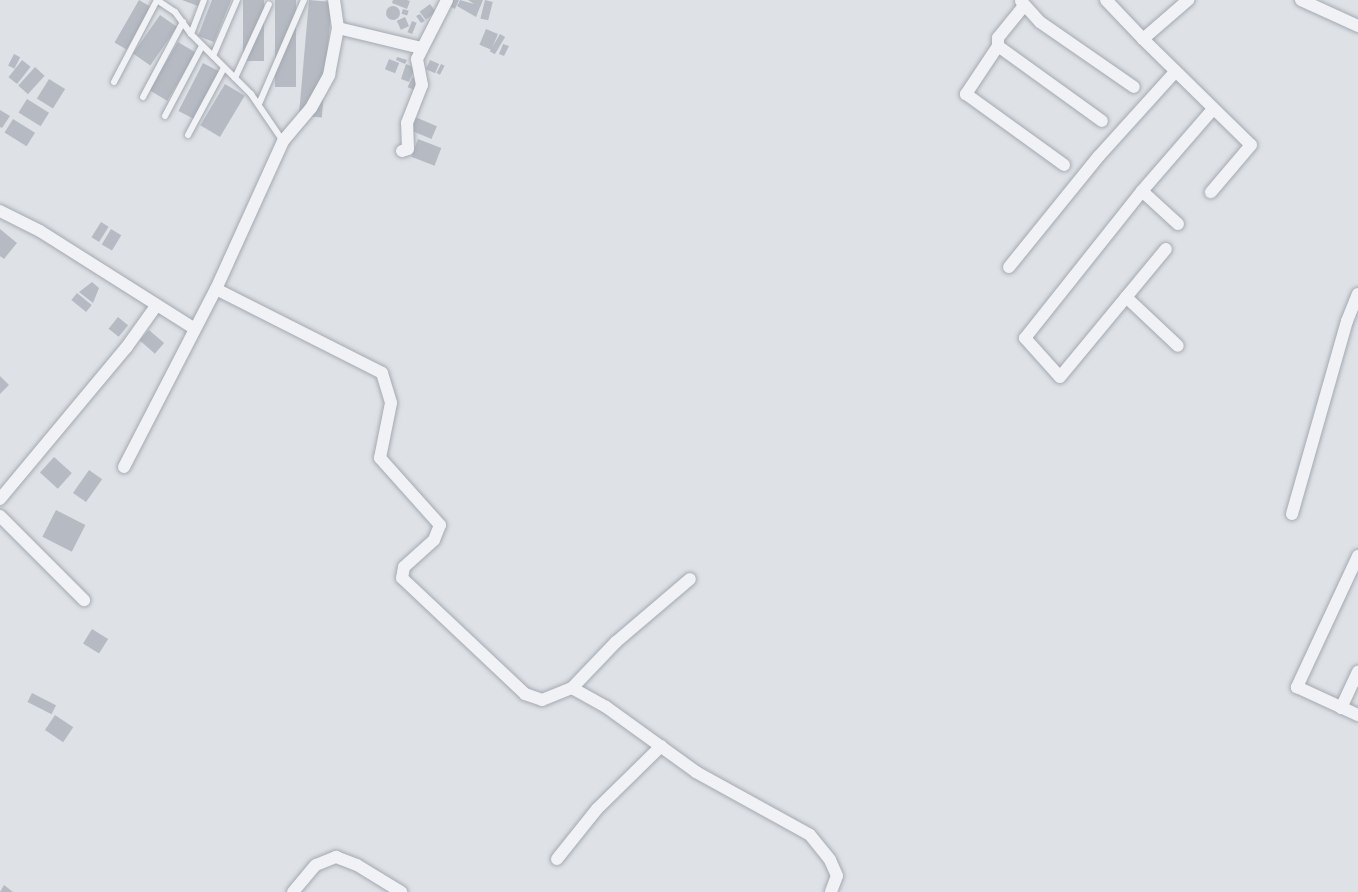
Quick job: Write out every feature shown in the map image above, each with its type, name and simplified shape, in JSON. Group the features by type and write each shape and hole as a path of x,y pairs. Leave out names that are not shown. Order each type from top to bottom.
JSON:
{"street":[{"path":"124,467 216,289 283,141 325,84 336,56 338,28 334,0"},
{"path":"402,151 408,149 406,123 422,85 416,65 421,48 447,0"},
{"path":"1143,39 1188,0"},
{"path":"1301,0 1358,26"},
{"path":"1110,1 1175,72 1251,145 1211,192"},
{"path":"1064,165 966,94 998,46 998,38 1022,4 1134,87"},
{"path":"338,28 421,48"},
{"path":"998,46 1102,121"},
{"path":"1010,267 1099,156 1175,72"},
{"path":"1166,249 1060,377 1025,338 1142,192 1214,109"},
{"path":"1142,192 1178,224"},
{"path":"0,211 40,231 195,329"},
{"path":"216,289 382,373 391,403 380,458 440,525 434,540 404,567 402,578 525,694 542,700 572,688 616,642 690,579"},
{"path":"1292,514 1347,321 1358,294"},
{"path":"1126,297 1178,346"},
{"path":"0,499 126,348 156,306"},
{"path":"0,516 84,600"},
{"path":"1358,556 1297,687 1358,715"},
{"path":"1341,708 1358,672"},
{"path":"572,688 725,790 810,835 831,860 837,876 831,892"},
{"path":"557,859 597,809 661,746"},
{"path":"292,892 316,865 336,857 357,865 401,892"}],"lane":[{"path":"114,82 157,0 183,22 190,34 259,104 283,141"},
{"path":"190,34 204,0"},
{"path":"213,56 237,0"},
{"path":"259,104 304,0"},
{"path":"235,78 269,4"},
{"path":"143,97 183,22"},
{"path":"165,116 202,46"},
{"path":"188,135 224,68"}],"building":[{"path":"139,0 151,7 127,49 114,42"},
{"path":"182,0 200,0 198,6"},
{"path":"212,0 231,0 214,42 198,36"},
{"path":"243,0 264,0 264,61 243,61"},
{"path":"275,0 296,0 296,87 275,87"},
{"path":"309,0 332,2 322,118 299,116"},
{"path":"393,0 410,1 407,9 392,3"},
{"path":"452,0 459,0 455,9 449,6"},
{"path":"460,0 474,4 468,0 483,0 476,17 457,6"},
{"path":"485,0 493,2 488,20 480,18"},
{"path":"430,4 436,12 426,20 420,12"},
{"path":"393,6 398,8 400,13 398,18 393,20 388,18 386,13 388,8"},
{"path":"403,9 409,11 407,16 401,14"},
{"path":"420,14 425,21 421,23 416,16"},
{"path":"160,15 177,27 150,66 133,54"},
{"path":"405,17 409,26 401,30 397,21"},
{"path":"412,21 417,23 412,34 408,32"},
{"path":"486,29 498,34 491,50 479,45"},
{"path":"500,34 505,37 495,54 490,51"},
{"path":"178,42 196,53 167,101 149,90"},
{"path":"503,44 509,46 504,56 499,54"},
{"path":"14,54 20,57 14,69 8,66"},
{"path":"397,57 407,60 405,64 396,60"},
{"path":"389,59 399,63 395,73 385,69"},
{"path":"22,60 31,67 17,84 8,77"},
{"path":"430,60 439,64 435,73 426,69"},
{"path":"203,63 219,71 195,119 178,111"},
{"path":"406,64 415,68 409,82 401,79"},
{"path":"441,64 445,66 440,75 436,73"},
{"path":"35,67 45,76 28,94 18,86"},
{"path":"412,77 419,80 415,90 408,87"},
{"path":"49,79 65,89 53,109 37,99"},
{"path":"225,84 245,96 220,137 200,125"},
{"path":"27,99 49,113 41,126 19,113"},
{"path":"0,110 10,116 2,128 0,127"},
{"path":"413,116 437,126 431,139 408,129"},
{"path":"13,119 35,133 27,146 5,133"},
{"path":"418,139 441,148 435,166 411,157"},
{"path":"101,222 109,227 99,242 91,237"},
{"path":"0,229 17,243 4,259 0,256"},
{"path":"111,229 121,235 112,251 102,244"},
{"path":"92,282 99,288 93,303 79,292"},
{"path":"77,293 92,305 86,312 71,300"},
{"path":"118,317 128,325 119,337 109,329"},
{"path":"149,330 164,343 155,354 140,341"},
{"path":"0,376 9,385 0,394"},
{"path":"54,457 72,473 58,489 40,473"},
{"path":"89,470 102,479 86,502 73,493"},
{"path":"56,510 85,525 72,552 42,537"},
{"path":"92,629 108,639 99,653 83,643"},
{"path":"32,693 56,705 52,714 27,702"},
{"path":"55,715 73,727 63,742 45,730"},
{"path":"4,885 13,892 0,892"}]}
